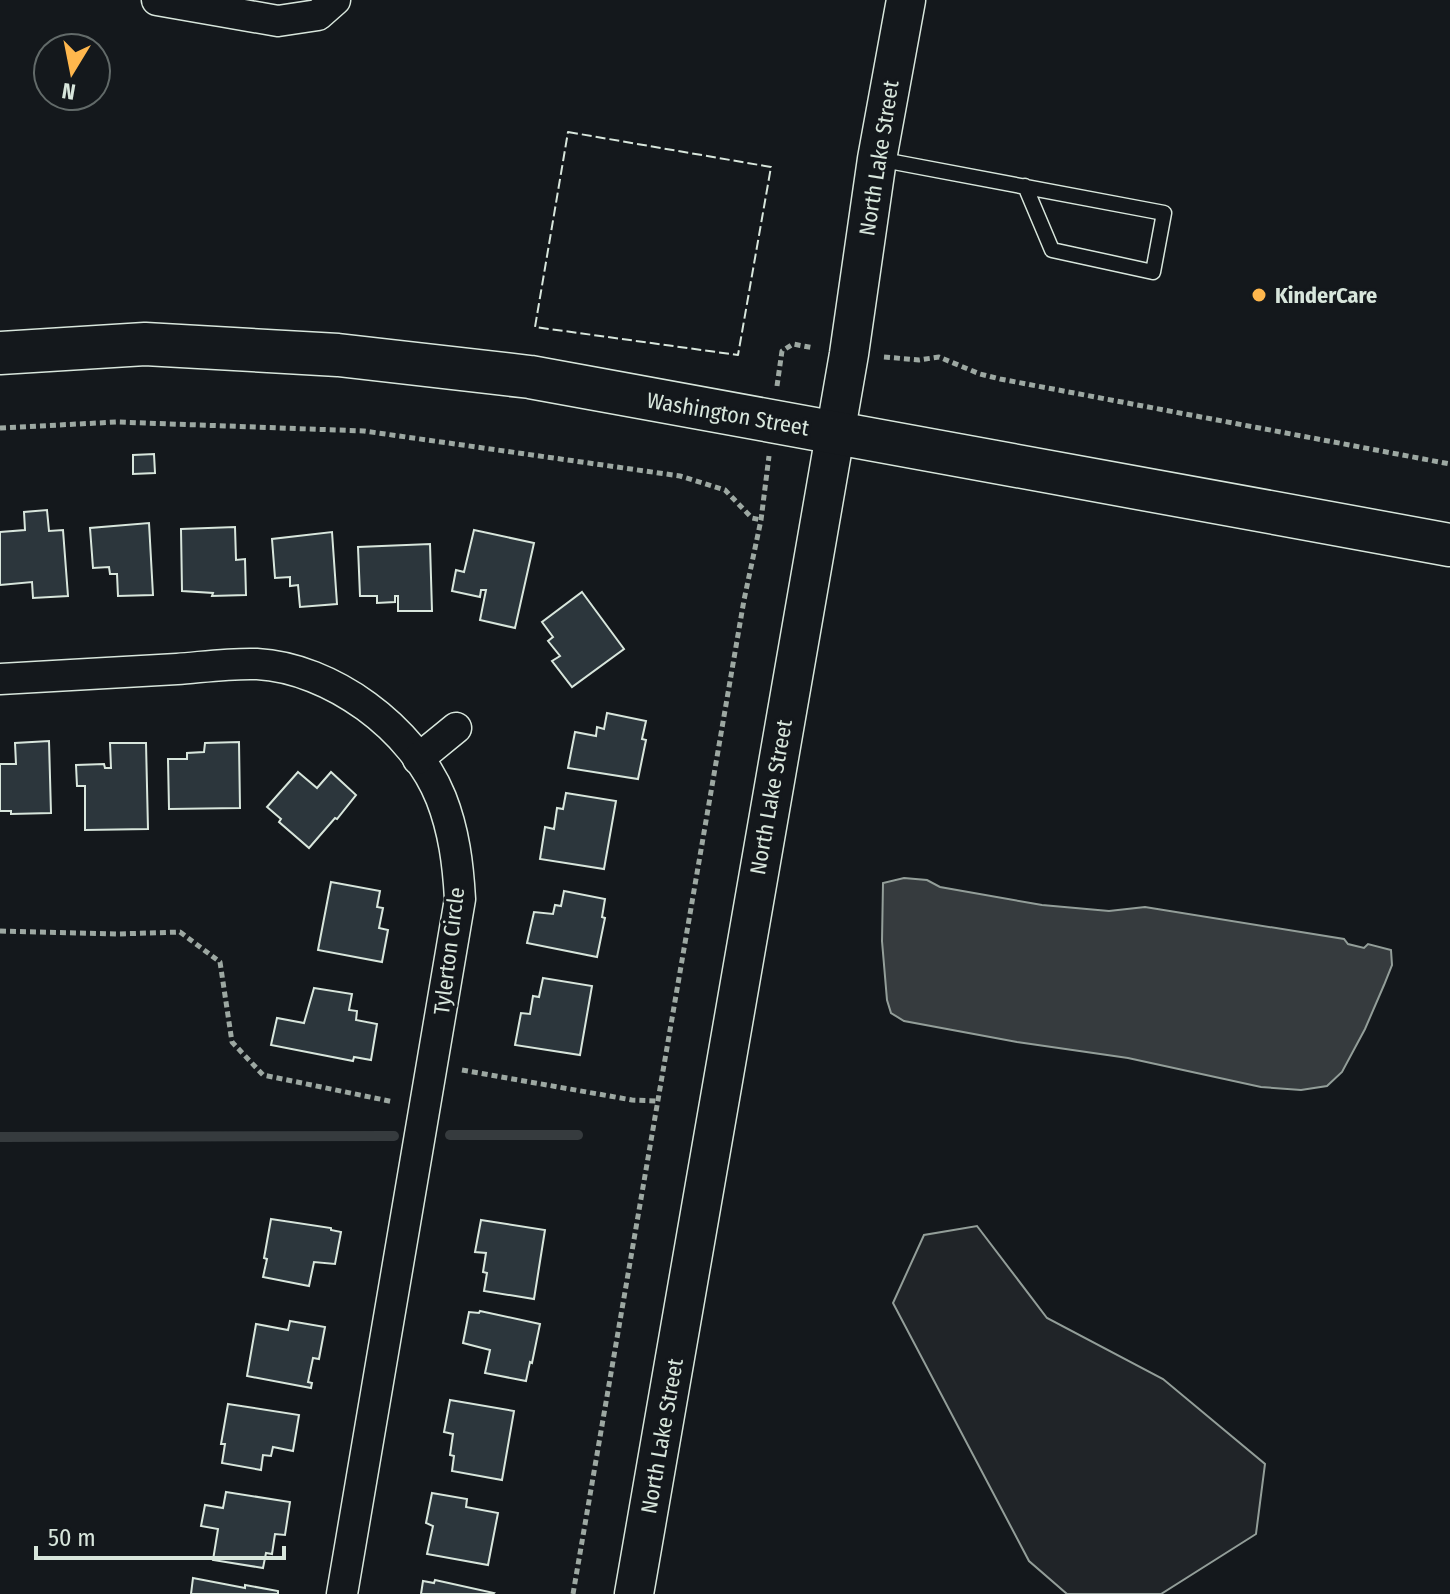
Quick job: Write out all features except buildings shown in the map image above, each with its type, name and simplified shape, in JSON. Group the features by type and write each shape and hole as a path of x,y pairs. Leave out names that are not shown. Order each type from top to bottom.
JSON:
{"main road":[{"name":"Washington Street","path":"0,353 145,344 338,355 530,377 1450,545"}],"street":[{"path":"157,0 278,21 318,15 335,0"},
{"name":"North Lake Street","path":"634,1594 849,354 877,159 906,0"},
{"name":"Tylerton Circle","path":"0,679 257,664 300,671 342,688 383,719 418,759 440,796 457,851 460,899 427,1108 342,1594"},
{"path":"418,759 456,728"}],"lane":[{"path":"877,159 1025,186 1164,213 1153,272 1052,250 1025,186"}],"path":[{"path":"919,360 939,357 1000,379 1450,464"},
{"path":"0,428 117,422 364,431 680,476 725,490 752,518 761,520 741,615 573,1594"},
{"path":"0,931 180,932 220,962 232,1042 263,1075 427,1108"},
{"path":"433,1065 632,1100 658,1101"}],"shaded area":[{"path":"904,878 927,880 940,887 1042,905 1109,911 1145,907 1344,939 1348,944 1364,948 1368,944 1391,950 1392,965 1365,1029 1342,1072 1327,1086 1301,1090 1261,1087 1128,1058 904,1021 891,1013 887,1000 882,941 883,883"},
{"path":"977,1226 1047,1318 1163,1379 1265,1464 1256,1534 1161,1594 1067,1594 1029,1561 893,1303 924,1235"}],"waterway":[{"path":"450,1135 578,1135"},
{"path":"0,1137 394,1136"}],"fence":[{"path":"568,132 771,167 738,355 535,327 568,132"}],"place":[{"name":"KinderCare","path":"1259,295"}]}
